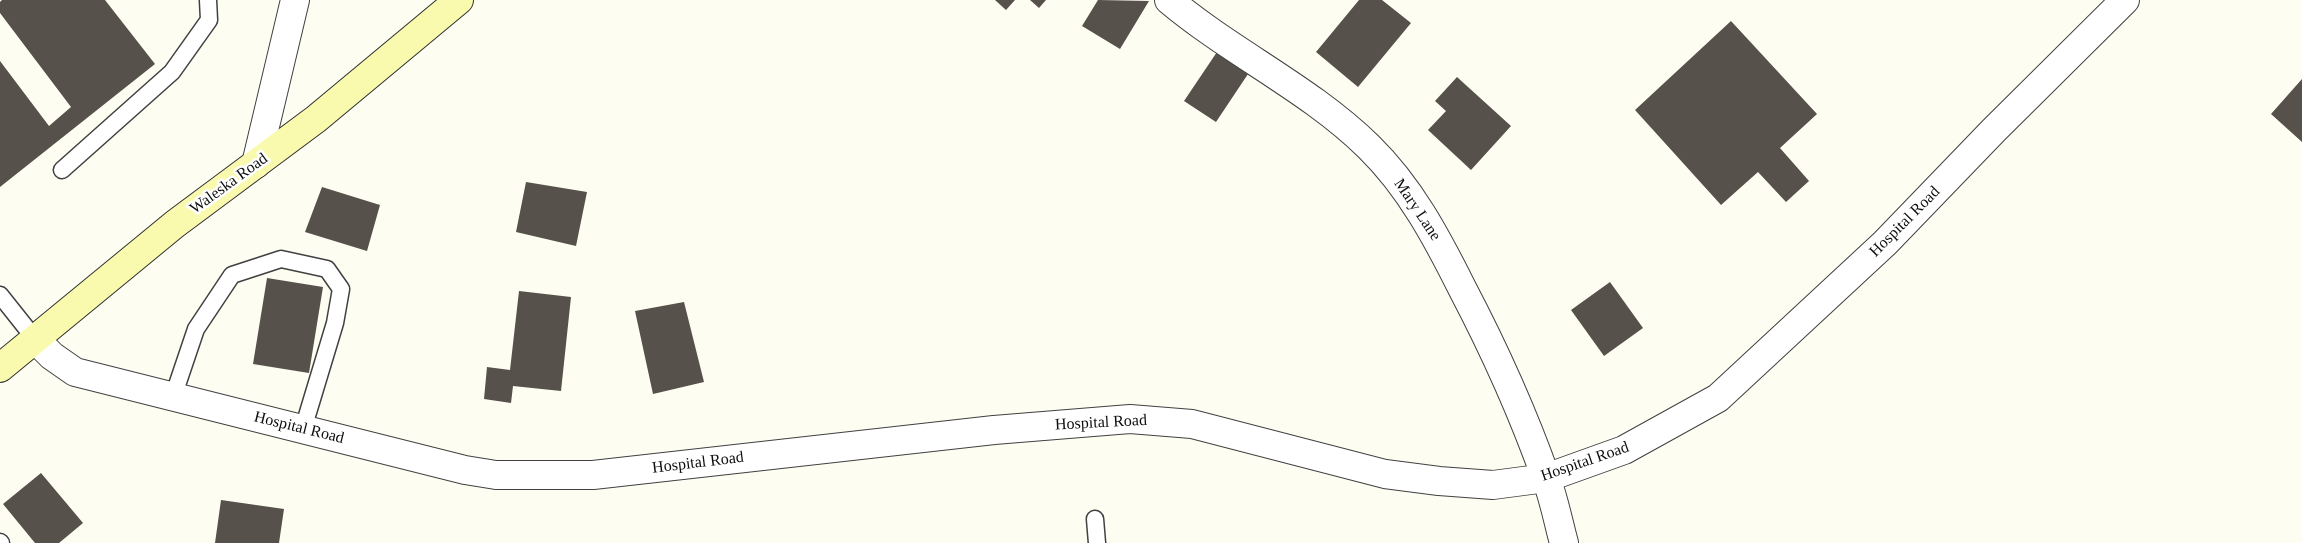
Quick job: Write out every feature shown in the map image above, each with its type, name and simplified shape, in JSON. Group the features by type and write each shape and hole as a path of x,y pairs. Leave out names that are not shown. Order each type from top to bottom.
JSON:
{"main road":[{"name":"Waleska Road","path":"0,368 175,224 316,118 459,0"}],"street":[{"path":"256,164 295,0"},
{"name":"Mary Lane","path":"1169,0 1195,22 1317,104 1369,147 1407,191 1444,252 1488,337 1546,478 1564,543"},
{"name":"Hospital Road","path":"35,339 52,356 75,372 465,470 496,475 593,475 984,431 1130,419 1192,424 1385,474 1493,485 1546,478 1624,450 1718,398 1885,243 2000,124 2125,0"}],"lane":[{"path":"62,170 172,72 209,20 208,0"},
{"path":"173,397 196,329 232,275 281,259 327,269 341,289 335,323 302,429"},
{"path":"0,295 35,339"},
{"path":"1095,519 1097,543"}],"building":[{"path":"2,0 105,0 155,64 0,187 0,61 49,126 71,107 0,13 0,2"},
{"path":"995,0 1015,0 1006,10"},
{"path":"1030,0 1046,0 1039,8"},
{"path":"1098,0 1149,1 1120,49 1082,26"},
{"path":"1359,0 1382,0 1411,23 1358,87 1316,52"},
{"path":"1731,21 1817,114 1780,148 1809,181 1786,202 1758,172 1721,205 1635,110"},
{"path":"1219,49 1250,71 1216,122 1184,101"},
{"path":"1457,77 1511,126 1471,170 1428,130 1446,111 1435,101"},
{"path":"2302,79 2302,142 2271,114"},
{"path":"526,182 587,192 576,246 516,232"},
{"path":"322,187 380,205 367,251 305,232"},
{"path":"267,278 323,287 309,373 253,364"},
{"path":"1610,282 1643,328 1604,356 1571,310"},
{"path":"519,291 571,297 561,391 513,386 511,403 484,399 487,367 510,370"},
{"path":"684,302 704,382 653,394 635,311"},
{"path":"41,473 83,523 59,543 35,543 3,504"},
{"path":"221,500 284,509 279,543 215,543"}]}
